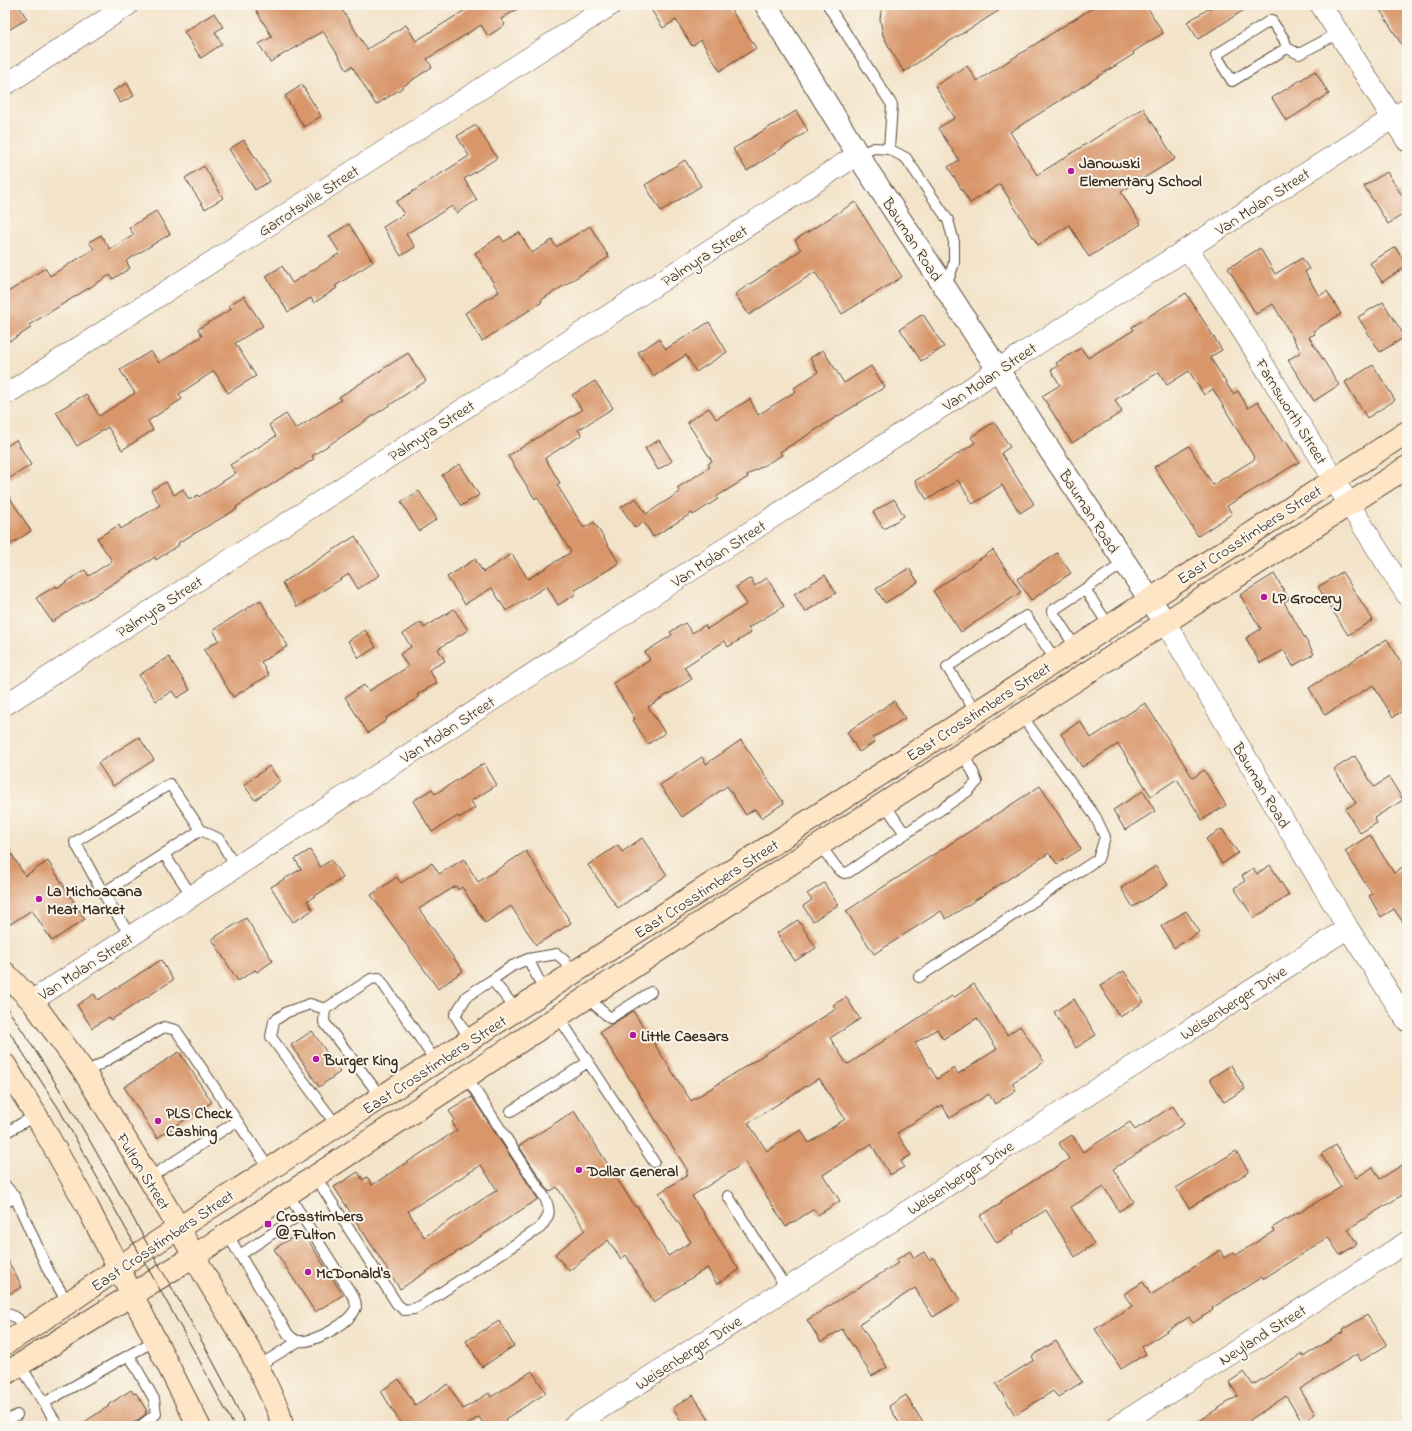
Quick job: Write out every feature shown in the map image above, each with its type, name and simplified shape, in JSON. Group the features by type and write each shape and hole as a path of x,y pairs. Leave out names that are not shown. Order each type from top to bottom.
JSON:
{"main road":[{"name":"East Crosstimbers Street","path":"5,1344 118,1268 1407,432"},
{"name":"East Crosstimbers Street","path":"12,1370 131,1294 194,1256 773,875 1407,467"},
{"path":"947,731 962,754"},
{"path":"761,852 773,875"},
{"name":"Fulton Street","path":"5,973 32,1001 85,1073 149,1178 251,1352 279,1412 282,1426"},
{"path":"570,976 586,997"},
{"path":"5,1065 36,1115 87,1206 154,1341 199,1426"},
{"path":"381,1097 396,1122"}],"street":[{"path":"5,85 128,5"},
{"name":"Garrotsville Street","path":"5,395 611,5"},
{"name":"Bauman Road","path":"766,5 857,155 1124,563 1165,622 1348,928 1407,1021"},
{"path":"1321,5 1339,34 1400,113 1407,141"},
{"name":"Van Molan Street","path":"32,1001 967,391 998,369 1400,113"},
{"name":"Palmyra Street","path":"5,705 857,155"},
{"name":"Farnsworth Street","path":"1187,249 1263,364 1349,505 1407,595"},
{"name":"Weisenberger Drive","path":"573,1426 1348,928"},
{"name":"Neyland Street","path":"1117,1426 1407,1242"}],"lane":[{"path":"828,7 892,105 889,149"},
{"path":"1287,48 1232,81 1216,56 1271,20 1284,39 1287,48 1299,54 1339,34"},
{"path":"857,155 874,148 889,149 906,158 948,220 954,242 954,263 946,289"},
{"path":"1076,648 1052,610 1124,563"},
{"path":"1085,589 1110,626"},
{"path":"976,712 947,666 1026,616 1056,661"},
{"path":"919,977 1098,859 1105,837 1095,816 1021,715"},
{"path":"820,845 837,868 844,873 850,872 968,791 977,782 962,754"},
{"path":"130,937 103,893 75,842 170,784 201,830 218,839 236,867"},
{"path":"884,803 905,834"},
{"path":"103,893 201,830"},
{"path":"164,854 192,896"},
{"path":"470,1040 455,1015 468,996 512,966 528,959 557,954 565,961 570,976"},
{"path":"528,959 545,992"},
{"path":"381,1097 324,1022 326,1009 371,979 379,978 436,1062"},
{"path":"492,980 517,1010"},
{"path":"586,997 610,1018 651,992"},
{"path":"326,1009 310,1004 287,1012 274,1021 271,1037 337,1126"},
{"path":"558,1016 654,1162"},
{"path":"85,1073 164,1027 176,1030 270,1170"},
{"path":"511,1111 588,1062"},
{"path":"315,1176 397,1304 404,1310 414,1309 425,1303 540,1228 548,1218 549,1208 545,1198 466,1076"},
{"path":"5,1134 36,1115"},
{"path":"149,1178 237,1121"},
{"path":"6,1186 15,1197 49,1272 68,1303"},
{"path":"227,1234 288,1334 295,1340 300,1341 308,1340 328,1333 350,1316 356,1307 354,1298 288,1194"},
{"path":"728,1196 786,1288"},
{"path":"5,1203 15,1197"},
{"path":"240,1255 301,1214"},
{"path":"5,1312 18,1319 24,1331"},
{"path":"44,1403 154,1341"},
{"path":"258,1366 300,1341"},
{"path":"129,1355 154,1399 156,1414 141,1426"},
{"path":"12,1370 44,1403 58,1426"},
{"path":"5,1422 17,1415"}],"building":[{"path":"5,5 18,5 27,19 5,32"},
{"path":"253,5 339,5 367,49 406,25 416,41 473,5 524,5 501,19 505,25 488,36 481,25 427,59 432,67 376,105 352,66 347,70 323,31 270,62 259,44 272,37"},
{"path":"648,5 728,5 756,48 720,71 701,40 692,46 676,20 663,28"},
{"path":"882,5 1008,5 942,46 904,72 883,35 880,19"},
{"path":"1097,5 1146,5 1163,33 1133,52 1134,54 1010,132 1037,175 1143,108 1175,159 1121,192 1141,224 1089,257 1069,225 1038,245 1000,184 970,203 948,167 959,160 938,128 955,118 935,86 967,66 977,81"},
{"path":"1215,5 1252,5 1198,39 1187,22"},
{"path":"1377,5 1407,5 1407,53"},
{"path":"214,13 223,27 215,32 222,44 201,58 184,32"},
{"path":"1315,71 1329,94 1286,121 1272,98"},
{"path":"127,83 134,96 120,103 113,91"},
{"path":"302,85 321,116 304,127 285,96"},
{"path":"796,111 808,131 747,171 733,149"},
{"path":"476,125 497,158 464,179 477,200 457,213 452,206 406,234 415,247 401,256 383,227 404,214 396,202 469,156 457,136"},
{"path":"244,140 270,181 255,190 229,149"},
{"path":"685,160 701,186 661,211 645,185"},
{"path":"204,166 223,198 205,209 185,178"},
{"path":"1387,172 1407,203 1407,212 1388,224 1364,186"},
{"path":"855,202 902,277 842,314 815,272 749,315 735,294 801,250 795,240"},
{"path":"156,211 170,234 126,261 130,268 113,279 110,275 29,325 31,328 10,341 5,333 5,294 45,268 50,276 94,249 89,242 101,235 110,249 134,235 129,228"},
{"path":"349,224 373,262 335,286 337,288 314,303 311,298 288,312 266,276 282,266 292,283 340,253 329,236"},
{"path":"590,226 609,257 541,300 542,302 482,341 465,313 499,292 475,253 500,236 504,242 519,232 532,253 552,240 556,247"},
{"path":"1395,247 1407,266 1382,282 1370,263"},
{"path":"1260,248 1275,274 1302,258 1309,269 1305,272 1319,296 1327,291 1341,314 1313,331 1315,334 1309,337 1339,385 1314,401 1288,360 1301,352 1273,304 1256,314 1228,268"},
{"path":"1186,293 1222,350 1210,357 1233,394 1238,391 1248,408 1258,402 1283,442 1285,440 1299,462 1227,506 1232,514 1198,536 1154,467 1189,446 1213,485 1255,459 1213,389 1204,395 1189,371 1167,385 1159,372 1115,400 1122,412 1072,443 1042,396 1060,385 1051,370 1058,366 1056,363 1081,348 1088,358 1134,330 1132,327"},
{"path":"244,296 263,326 235,343 256,376 228,393 214,371 179,394 182,399 148,421 153,430 122,450 108,427 77,446 56,412 86,394 99,416 135,393 120,370 151,351 159,363 202,336 198,329 231,309 229,305"},
{"path":"1383,302 1405,337 1380,352 1358,317"},
{"path":"923,314 944,347 921,361 900,329"},
{"path":"709,322 727,352 696,372 686,355 653,376 638,352 659,339 666,349"},
{"path":"823,350 844,383 871,366 885,387 780,452 782,455 747,475 748,477 716,497 718,499 693,515 692,513 653,537 644,522 635,528 621,507 636,498 646,514 680,492 677,488 710,467 708,464 712,461 687,422 709,408 716,419 750,399 758,415 796,391 794,388 818,372 810,358"},
{"path":"408,353 426,381 312,456 314,459 236,507 237,509 178,543 179,545 156,560 155,557 52,622 36,598 56,586 57,588 85,570 89,576 112,561 97,538 119,525 121,529 160,505 151,490 166,482 174,495 183,489 189,500 198,495 199,497 236,473 230,465 276,436 269,425 286,414 296,429 341,400 339,397"},
{"path":"1373,365 1395,400 1367,418 1345,382"},
{"path":"595,381 613,408 578,430 582,435 545,458 560,483 557,485 584,528 594,522 619,563 574,591 576,594 558,605 547,586 506,611 492,588 465,604 447,577 475,559 483,572 512,554 528,579 571,552 537,497 535,499 508,456 582,410 572,395"},
{"path":"994,422 1010,447 1001,453 1034,504 1020,513 1002,485 973,504 958,480 927,500 915,481 975,443 971,437"},
{"path":"16,440 31,465 5,481 5,447"},
{"path":"659,440 672,461 658,470 645,448"},
{"path":"460,464 479,495 461,506 442,475"},
{"path":"5,490 31,531 5,548"},
{"path":"419,491 437,519 419,531 401,502"},
{"path":"894,499 904,516 884,529 873,512"},
{"path":"355,536 380,575 358,589 349,574 297,607 282,583"},
{"path":"993,550 1021,592 961,632 933,591"},
{"path":"1057,553 1071,573 1031,600 1017,579"},
{"path":"909,568 918,582 885,603 876,589"},
{"path":"1342,572 1373,620 1348,635 1318,587"},
{"path":"1274,574 1289,599 1284,602 1314,654 1293,666 1284,650 1260,663 1246,638 1261,629 1240,595"},
{"path":"825,575 836,593 805,612 794,594"},
{"path":"751,578 755,586 767,578 784,606 748,628 751,633 728,647 725,641 684,667 692,679 648,707 665,733 648,744 613,683 650,660 645,652 672,635 670,632 685,623 692,633 705,625 707,629 747,604 736,587"},
{"path":"260,600 288,646 261,662 269,675 233,697 204,650 219,640 213,630"},
{"path":"454,609 468,630 438,649 445,661 429,670 437,683 417,695 419,697 386,718 387,720 368,733 345,697 364,685 369,691 408,667 400,654 411,647 403,634 421,622 424,628"},
{"path":"365,630 376,647 359,658 348,641"},
{"path":"1387,639 1407,672 1407,708 1393,717 1373,685 1325,715 1309,688"},
{"path":"169,657 190,690 177,698 172,691 156,701 139,675"},
{"path":"894,701 905,718 873,738 875,742 859,752 847,732"},
{"path":"1145,703 1193,778 1204,770 1226,805 1202,820 1177,779 1151,796 1118,744 1082,767 1061,734 1080,721 1091,738"},
{"path":"139,737 154,760 113,786 98,763"},
{"path":"741,740 784,803 761,818 755,809 746,815 727,786 682,817 660,785 702,757 706,764"},
{"path":"1355,756 1374,787 1389,777 1403,800 1374,818 1377,823 1360,833 1345,809 1356,803 1334,769"},
{"path":"484,763 497,785 471,801 475,808 459,818 458,816 432,832 413,801 432,789 435,794"},
{"path":"269,766 280,781 255,800 244,785"},
{"path":"1040,786 1081,849 1057,864 1049,853 946,919 941,911 874,954 846,911"},
{"path":"1143,791 1155,811 1125,830 1113,810"},
{"path":"1222,829 1238,853 1222,864 1206,839"},
{"path":"1370,835 1394,873 1407,864 1407,928 1394,909 1381,917 1369,896 1372,894 1345,851"},
{"path":"642,838 667,875 618,908 588,865 618,845 622,852"},
{"name":"La Michoacana Meat Market","path":"5,843 25,876 48,861 85,919 52,941 32,910 10,924 5,916"},
{"path":"310,850 320,867 331,860 343,878 307,901 313,910 293,922 271,887 301,869 295,859"},
{"path":"526,851 571,923 536,945 511,906 485,923 462,887 458,890 456,886 419,909 463,971 438,989 371,895 397,877 401,883 432,863 439,874 464,859 478,882"},
{"path":"1270,865 1289,895 1254,918 1234,888 1245,881 1242,876 1253,868 1257,874"},
{"path":"1156,866 1168,885 1133,907 1121,888"},
{"path":"824,883 838,905 813,921 803,906 812,900 807,894"},
{"path":"1186,911 1200,932 1174,948 1161,926"},
{"path":"246,918 273,961 257,972 255,970 238,981 212,939"},
{"path":"798,920 816,948 795,961 777,933"},
{"path":"161,960 173,980 111,1020 109,1017 92,1028 77,1005 94,994 98,1000"},
{"path":"1124,971 1144,1002 1120,1017 1100,986"},
{"path":"974,984 1007,1035 1020,1026 1044,1062 1012,1083 1016,1090 995,1104 989,1094 950,1118 942,1105 897,1133 911,1155 901,1161 904,1167 890,1175 871,1144 823,1175 840,1201 818,1215 814,1209 786,1227 745,1162 692,1196 739,1270 717,1284 707,1268 654,1302 626,1255 621,1259 608,1240 569,1271 555,1254 585,1230 557,1187 549,1192 519,1146 574,1111 668,1256 691,1242 659,1193 688,1175 686,1172 688,1171 600,1032 633,1011 691,1101 836,1009 833,1005 846,997 860,1019 830,1038 847,1064 952,996 953,998","holes":["977,1018 997,1049 958,1074 954,1068 937,1079 915,1043 937,1029 943,1039","819,1078 845,1119 809,1143 801,1130 767,1151 748,1123"]},
{"path":"1074,999 1096,1035 1076,1048 1054,1012"},
{"name":"Burger King","path":"312,1031 340,1072 319,1087 291,1045"},
{"path":"179,1052 212,1102 157,1138 124,1087"},
{"path":"1231,1065 1245,1089 1224,1102 1210,1079"},
{"path":"472,1097 538,1199 400,1289 334,1187 358,1172 363,1180 367,1177 372,1185 457,1130 452,1122 455,1120 449,1111","holes":["481,1165 497,1190 424,1237 408,1211"]},
{"path":"1173,1106 1184,1124 1113,1169 1134,1202 1119,1211 1104,1187 1071,1207 1094,1244 1075,1257 1046,1210 1013,1231 1014,1233 997,1243 980,1216 1002,1203 1001,1201 1069,1159 1059,1143 1072,1135 1083,1152 1130,1122 1135,1130"},
{"path":"1336,1145 1356,1178 1373,1167 1380,1179 1407,1162 1407,1192 1348,1229 1357,1244 1340,1255 1328,1237 1263,1279 1262,1277 1212,1308 1213,1310 1193,1323 1189,1317 1142,1347 1146,1354 1121,1369 1095,1329 1132,1306 1124,1294 1143,1282 1151,1295 1220,1250 1224,1258 1234,1252 1236,1255 1274,1231 1272,1228 1341,1187 1321,1154"},
{"path":"1236,1151 1249,1172 1189,1208 1176,1188"},
{"name":"McDonald's","path":"302,1231 343,1295 315,1312 274,1249"},
{"path":"910,1251 914,1258 924,1252 929,1260 933,1257 960,1300 933,1317 915,1288 860,1324 887,1367 872,1376 842,1329 821,1342 807,1320 898,1263 896,1260"},
{"path":"5,1255 22,1287 5,1296"},
{"path":"1367,1315 1387,1345 1361,1361 1357,1354 1300,1389 1315,1414 1302,1422 1286,1396 1250,1420 1253,1426 1190,1426 1238,1396 1229,1382 1244,1372 1253,1385 1302,1354 1303,1357"},
{"path":"499,1321 514,1346 482,1367 466,1341"},
{"path":"1056,1341 1082,1382 1058,1397 1053,1391 1015,1415 996,1384 1034,1360 1032,1356"},
{"path":"532,1371 546,1393 505,1419 506,1421 498,1426 485,1426 479,1417 465,1426 402,1426 381,1391 399,1379 415,1405 448,1384 463,1409 489,1393 491,1397"},
{"path":"131,1390 134,1394 136,1393 147,1411 145,1412 146,1414 139,1419 128,1426 78,1426 109,1406 108,1405"},
{"path":"693,1395 713,1426 684,1426 673,1408"},
{"path":"906,1395 925,1426 901,1426 889,1406"}],"tram line":[{"path":"5,1005 44,1064 98,1155 211,1358 246,1426"},
{"path":"5,1025 59,1109 198,1358 234,1426"}],"place":[{"name":"Janowski Elementary School","path":"1071,171"},
{"name":"LP Grocery","path":"1264,597"},
{"name":"La Michoacana Meat Market","path":"39,899"},
{"name":"Little Caesars","path":"633,1035"},
{"name":"Burger King","path":"316,1059"},
{"name":"PLS Check Cashing","path":"158,1121"},
{"name":"Dollar General","path":"579,1170"},
{"name":"Crosstimbers @ Fulton","path":"268,1224"},
{"name":"McDonald's","path":"308,1272"}]}
